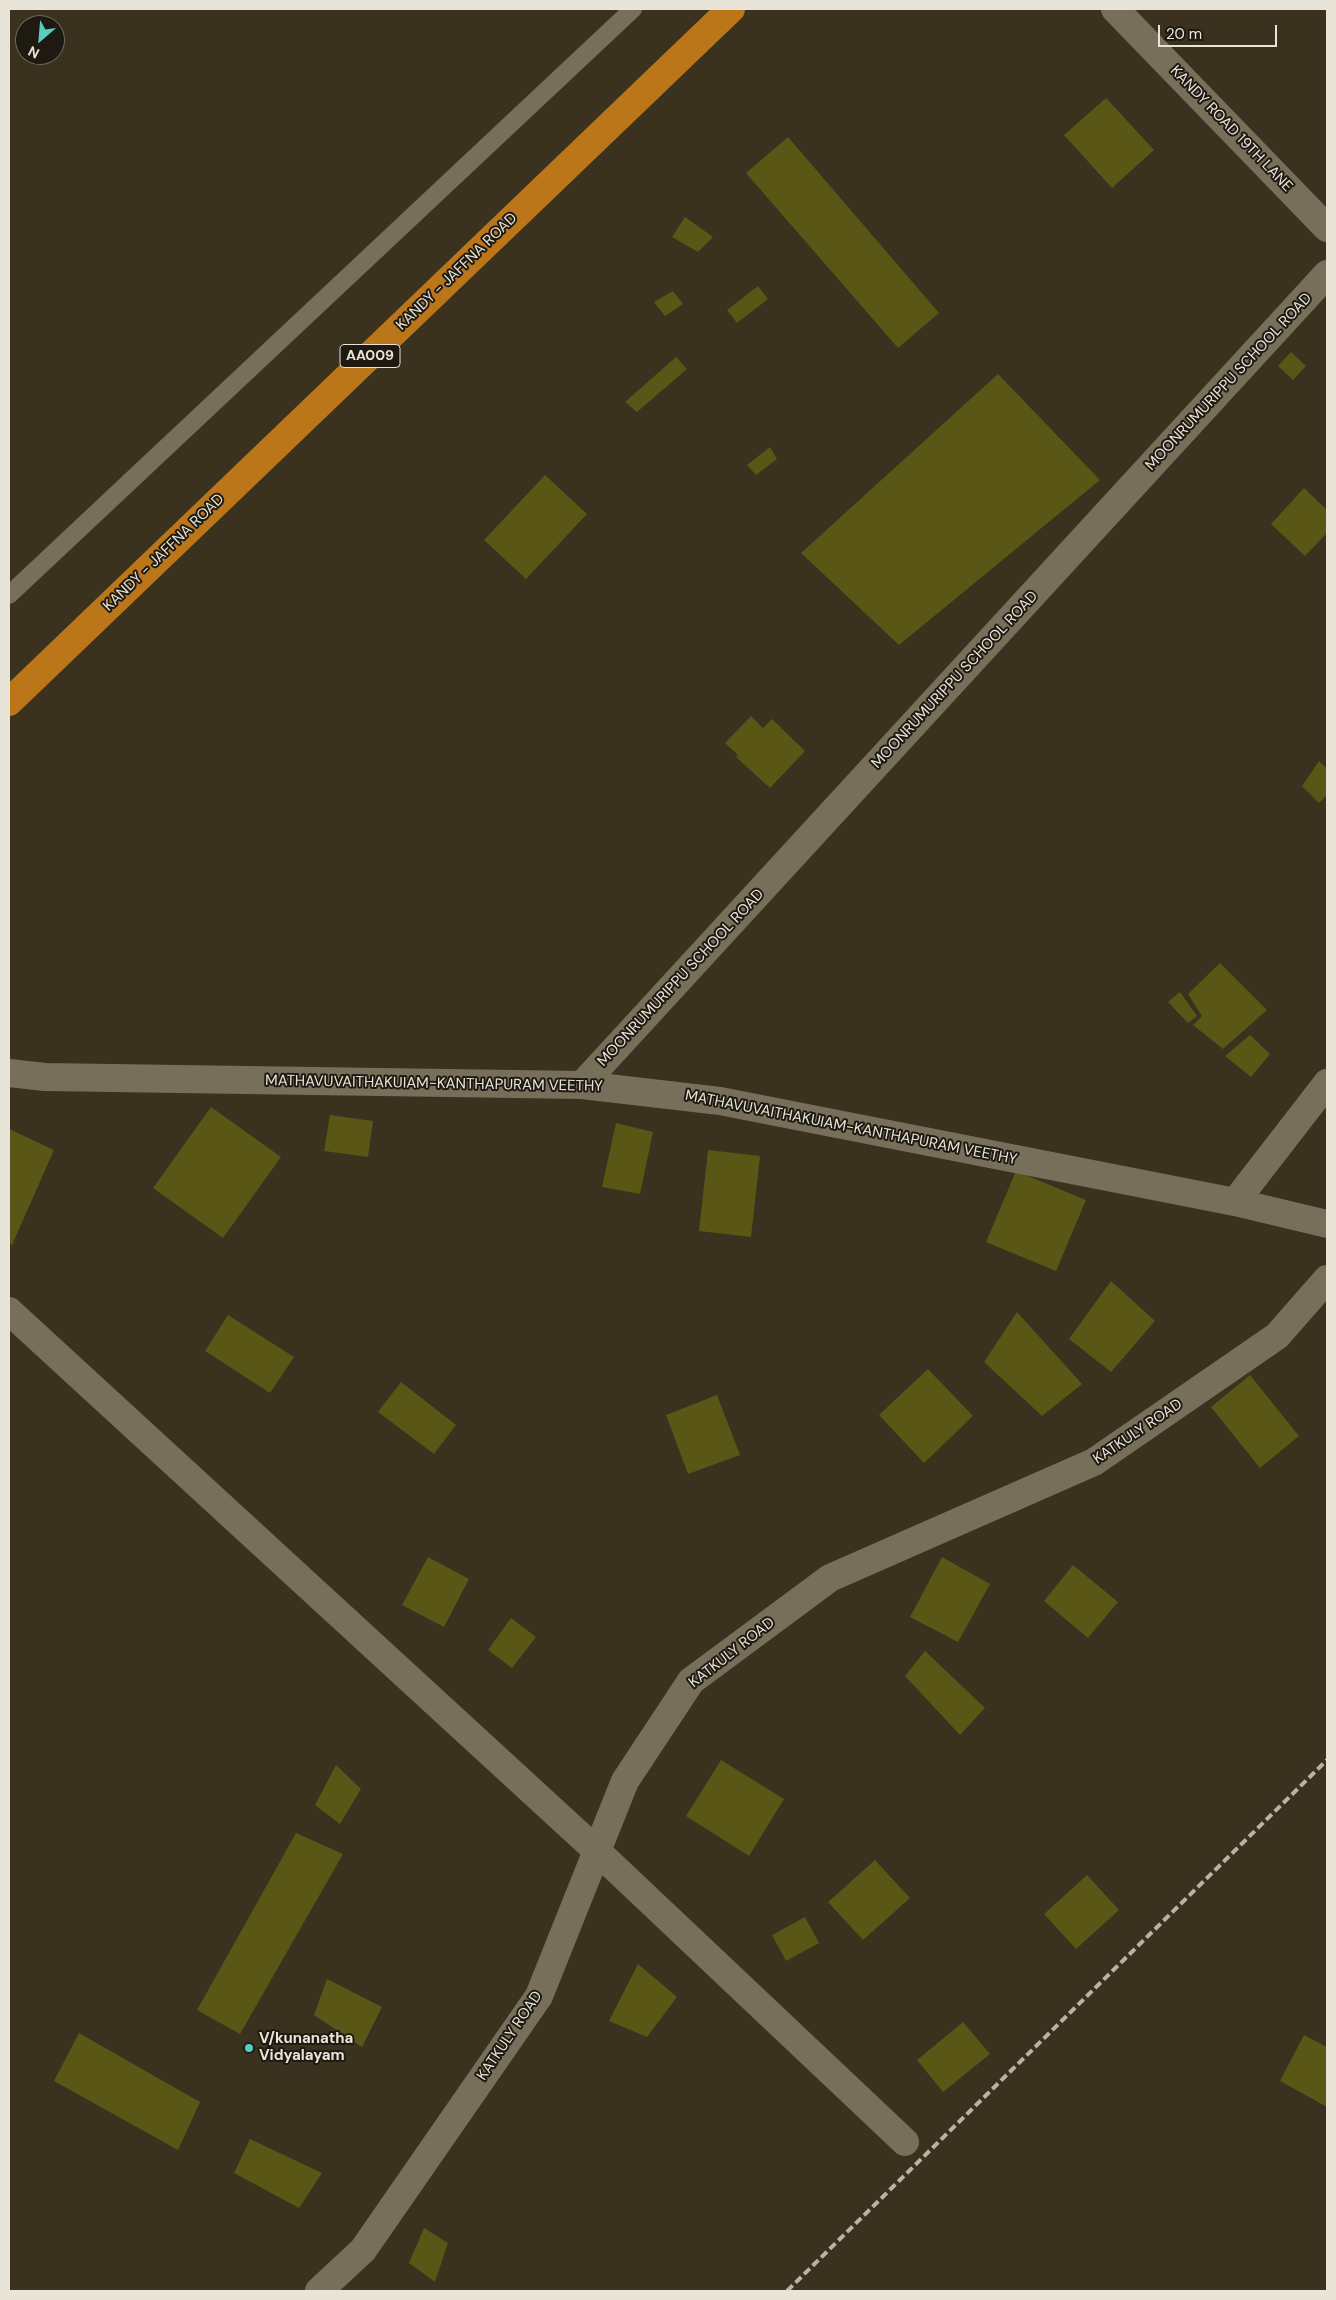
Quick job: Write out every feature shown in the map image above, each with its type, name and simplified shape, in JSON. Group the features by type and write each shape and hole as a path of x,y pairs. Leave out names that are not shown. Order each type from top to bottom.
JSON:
{"highway":[{"name":"KANDY - JAFFNA ROAD","path":"9,702 731,9"}],"street":[{"name":"KANDY ROAD 19TH LANE","path":"1115,9 1327,228"},
{"name":"MOONRUMURIPPU SCHOOL ROAD","path":"582,1085 1327,274"},
{"name":"MATHAVUVAITHAKUIAM-KANTHAPURAM VEETHY","path":"9,1073 44,1077 582,1085 720,1101 1235,1202 1327,1224"},
{"path":"1235,1202 1327,1083"},
{"name":"KATKULY ROAD","path":"319,2291 362,2250 539,1996 625,1781 692,1681 830,1578 1094,1462 1277,1336 1327,1279"},
{"path":"9,1311 597,1851 905,2142"}],"lane":[{"path":"9,595 633,9"}],"building":[{"path":"1106,98 1154,150 1112,188 1064,135"},
{"path":"788,137 939,313 898,348 746,173"},
{"path":"685,217 713,237 698,252 672,237"},
{"path":"758,286 768,299 737,323 727,310"},
{"path":"673,291 683,304 665,316 654,302"},
{"path":"1291,352 1306,366 1293,380 1278,366"},
{"path":"676,357 687,369 637,412 625,402"},
{"path":"998,374 1100,480 899,645 801,553"},
{"path":"770,447 777,459 756,475 747,465"},
{"path":"545,475 587,514 526,579 484,540"},
{"path":"1304,488 1327,510 1327,533 1305,556 1271,524"},
{"path":"751,716 763,728 772,719 805,751 770,788 736,757 738,755 725,743"},
{"path":"1319,761 1327,769 1327,795 1319,803 1302,786"},
{"path":"1220,963 1267,1010 1223,1049 1193,1025 1202,1016 1188,994"},
{"path":"1180,992 1197,1016 1188,1023 1168,1002"},
{"path":"1250,1035 1270,1054 1251,1077 1225,1056"},
{"path":"211,1107 281,1157 223,1238 153,1188"},
{"path":"330,1115 373,1121 368,1157 324,1151"},
{"path":"616,1123 653,1132 640,1194 602,1187"},
{"path":"9,1129 54,1150 12,1245 9,1243"},
{"path":"708,1150 760,1156 751,1237 699,1231"},
{"path":"1016,1171 1086,1200 1056,1271 986,1242"},
{"path":"1111,1281 1155,1321 1111,1372 1069,1339"},
{"path":"1017,1312 1082,1384 1042,1416 984,1362"},
{"path":"228,1315 294,1357 270,1393 205,1351"},
{"path":"928,1369 973,1416 924,1463 879,1415"},
{"path":"1250,1375 1299,1436 1260,1468 1211,1407"},
{"path":"401,1382 456,1425 434,1454 378,1412"},
{"path":"717,1395 740,1455 688,1474 666,1415"},
{"path":"428,1557 469,1579 444,1627 402,1605"},
{"path":"942,1557 990,1584 958,1642 910,1617"},
{"path":"1073,1565 1118,1602 1088,1638 1044,1601"},
{"path":"511,1618 536,1637 512,1668 488,1650"},
{"path":"925,1651 985,1708 960,1735 905,1676"},
{"path":"721,1760 784,1799 749,1856 686,1816"},
{"path":"336,1765 361,1789 340,1824 315,1805"},
{"path":"296,1833 343,1854 240,2034 197,2010"},
{"path":"875,1860 910,1898 863,1940 828,1902"},
{"path":"1087,1875 1119,1910 1076,1949 1044,1914"},
{"path":"805,1917 819,1943 786,1961 772,1935"},
{"path":"638,1964 677,1997 647,2037 609,2021"},
{"path":"327,1979 382,2007 362,2047 314,2015"},
{"path":"963,2022 990,2054 943,2092 917,2060"},
{"path":"79,2033 200,2102 178,2150 54,2081"},
{"path":"1304,2035 1327,2047 1327,2107 1280,2081"},
{"path":"250,2139 322,2173 299,2208 234,2173"},
{"path":"424,2228 448,2243 435,2282 409,2263"}],"railway":[{"path":"787,2291 1327,1760"}],"place":[{"name":"V/kunanatha Vidyalayam","path":"249,2048"}]}
